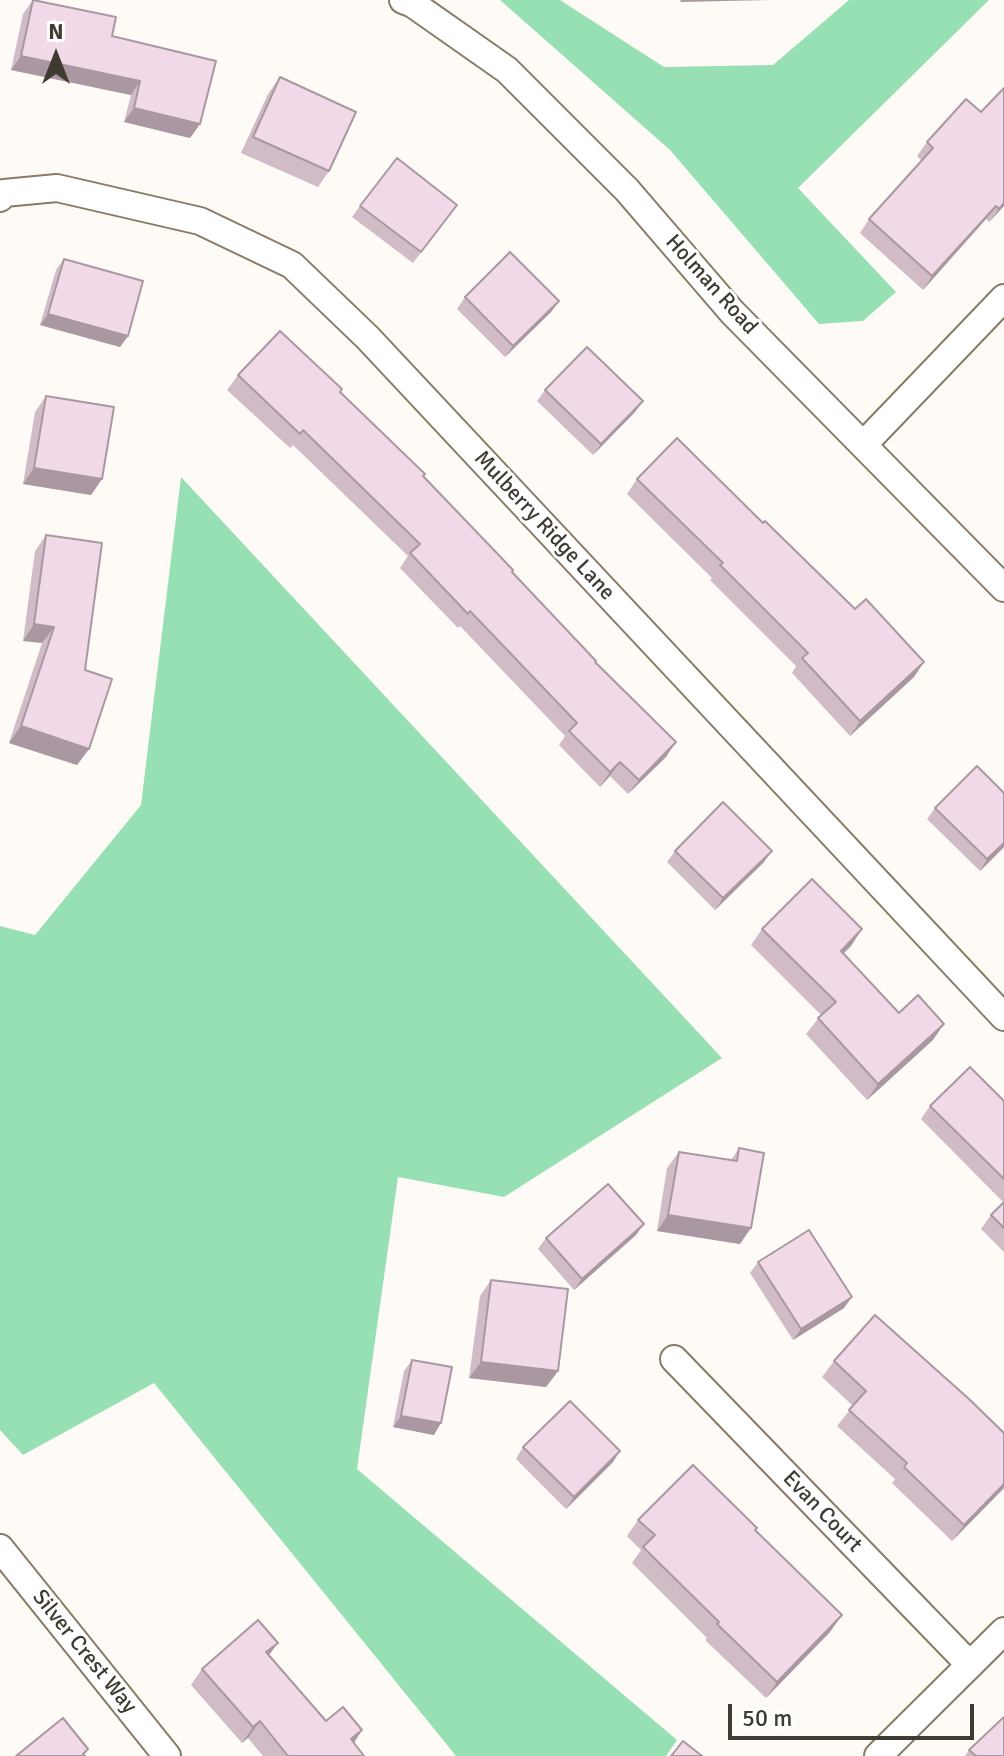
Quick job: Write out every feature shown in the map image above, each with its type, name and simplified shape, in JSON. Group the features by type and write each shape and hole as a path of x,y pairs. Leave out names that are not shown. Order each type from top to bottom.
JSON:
{"street":[{"name":"Holman Road","path":"403,0 507,70 627,190 732,312 1004,588"},
{"name":"Mulberry Ridge Lane","path":"0,198 4,193 57,188 71,191 200,221 292,265 368,338 1004,1017"},
{"path":"864,444 1004,298"},
{"name":"Evan Court","path":"674,1359 970,1665"},
{"name":"Silver Crest Way","path":"0,1548 167,1756"},
{"path":"878,1756 1004,1631"}],"green space":[{"path":"500,0 560,0 664,67 773,65 849,0 989,0 798,188 896,292 863,321 819,324 670,150"},
{"path":"181,477 722,1058 504,1197 398,1177 357,1469 677,1740 666,1756 456,1756 154,1383 23,1455 0,1430 0,926 35,935 141,805"}],"building":[{"path":"33,0 116,17 112,36 216,61 200,124 134,108 140,81 21,56"},
{"path":"280,77 356,112 329,171 253,137"},
{"path":"1004,88 1004,203 999,209 996,206 932,276 869,219 933,148 927,142 966,99 981,112"},
{"path":"397,158 457,205 421,252 360,206"},
{"path":"510,252 559,301 513,346 465,297"},
{"path":"64,259 143,281 128,336 48,314"},
{"path":"280,331 425,474 423,476 595,662 676,742 639,780 620,762 610,772 569,731 577,723 410,553 420,544 303,430 300,434 238,375"},
{"path":"587,347 643,401 601,444 545,390"},
{"path":"46,396 114,407 102,479 34,468"},
{"path":"677,438 855,609 866,599 924,662 860,721 802,658 808,653 720,565 723,563 637,479"},
{"path":"46,535 102,543 85,670 112,679 89,749 21,726 54,627 34,624"},
{"path":"977,766 1004,793 1004,843 987,859 935,808"},
{"path":"723,802 772,851 723,898 675,851"},
{"path":"812,879 862,929 841,951 899,1013 918,995 944,1024 878,1084 818,1018 836,1002 762,929"},
{"path":"970,1067 1004,1101 1004,1179 930,1106"},
{"path":"739,1148 764,1153 751,1228 668,1215 679,1152 737,1161"},
{"path":"608,1184 644,1224 582,1279 546,1238"},
{"path":"1004,1202 1004,1228 991,1215"},
{"path":"809,1230 852,1297 801,1329 758,1262"},
{"path":"491,1280 568,1289 558,1371 481,1362"},
{"path":"875,1315 1004,1433 1004,1484 964,1525 904,1467 907,1463 849,1410 866,1391 834,1361"},
{"path":"412,1360 452,1367 441,1423 401,1416"},
{"path":"570,1401 620,1451 574,1497 523,1447"},
{"path":"693,1465 842,1615 777,1682 643,1547 655,1535 638,1520"},
{"path":"258,1620 278,1643 266,1652 326,1721 343,1707 362,1730 351,1739 364,1756 288,1756 260,1721 253,1727 202,1669"},
{"path":"1004,1717 1004,1756 976,1756 969,1750"},
{"path":"63,1718 88,1749 83,1754 85,1756 16,1756"},
{"path":"683,1741 702,1756 671,1756"}]}
